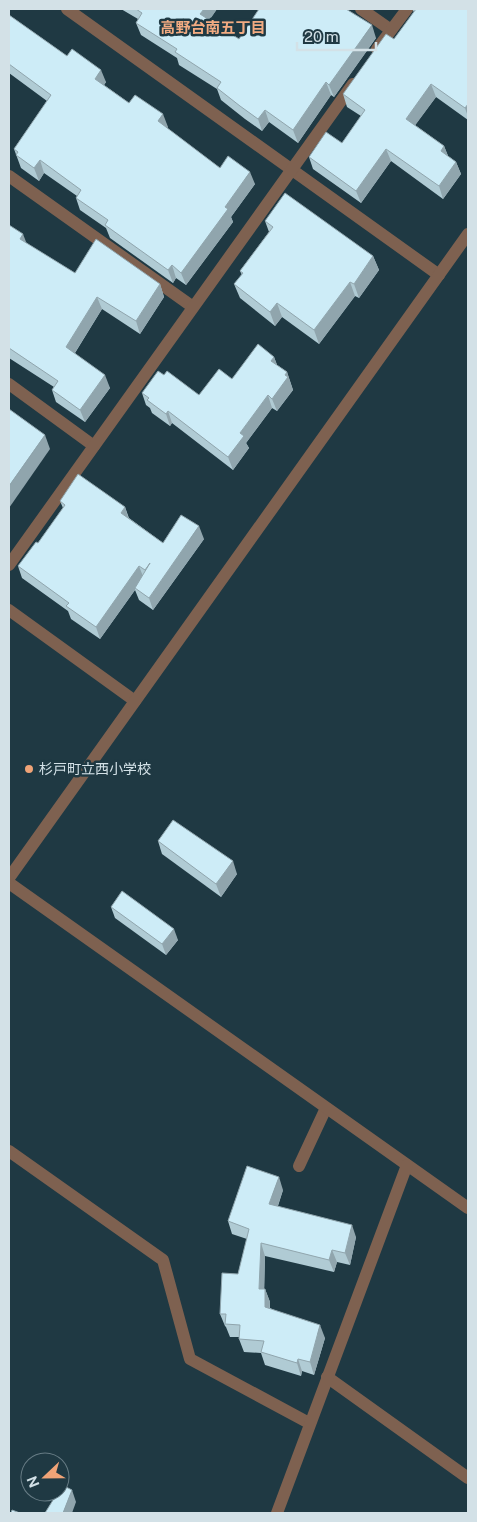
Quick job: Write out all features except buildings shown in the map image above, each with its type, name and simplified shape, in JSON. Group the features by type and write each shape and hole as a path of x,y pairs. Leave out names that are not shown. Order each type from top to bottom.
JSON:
{"street":[{"path":"67,9 439,275"},
{"path":"361,9 391,30"},
{"path":"369,61 406,9"},
{"path":"9,565 358,77"},
{"path":"9,176 193,307"},
{"path":"9,878 468,234"},
{"path":"9,384 94,446"},
{"path":"9,610 135,701"},
{"path":"9,883 468,1208"},
{"path":"299,1166 326,1108"},
{"path":"9,1151 163,1260 190,1359 310,1423"},
{"path":"277,1513 407,1165"},
{"path":"327,1378 468,1478"}],"place":[{"name":"杉戸町立西小学校","path":"29,769"}],"district":[{"name":"高野台南五丁目","path":"213,27"}]}
